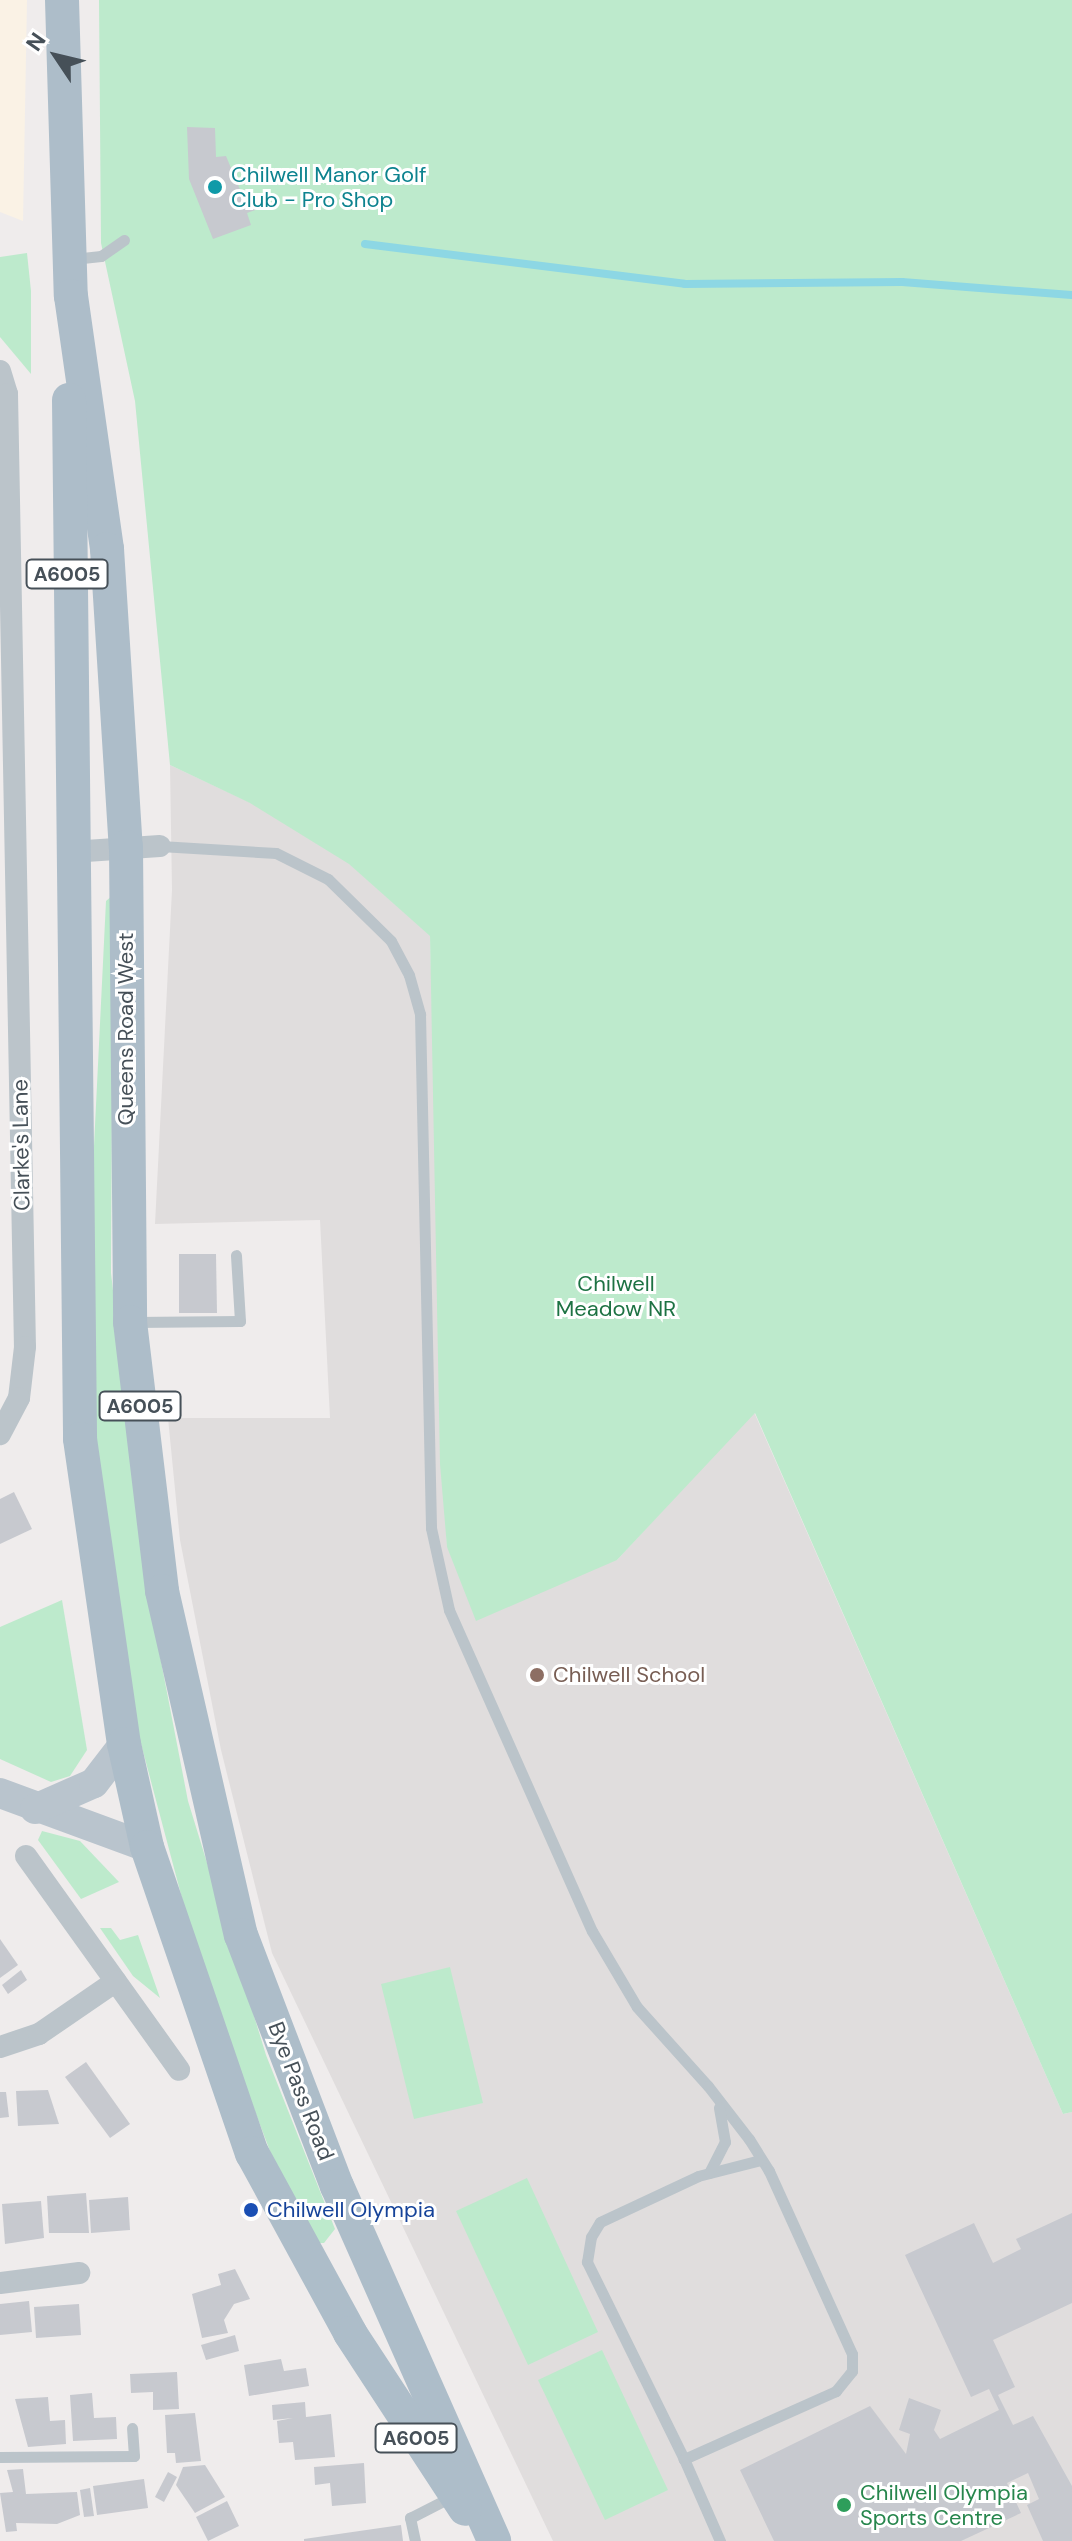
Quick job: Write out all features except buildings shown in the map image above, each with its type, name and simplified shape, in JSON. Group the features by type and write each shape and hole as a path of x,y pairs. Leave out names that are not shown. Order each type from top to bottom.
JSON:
{"main road":[{"name":"Queens Road West","path":"62,0 68,260 107,549 126,847 130,1322 162,1591 195,1761"},
{"name":"Queens Road West","path":"71,296 71,852 80,1439 124,1744"},
{"path":"35,1809 94,1783 124,1744"},
{"name":"A6005","path":"124,1744 147,1847 252,2153 350,2333 487,2541"},
{"name":"Bye Pass Road","path":"195,1761 241,1935 337,2186 494,2541"},
{"path":"0,1793 35,1809 147,1847"}],"street":[{"name":"Clarke's Lane","path":"0,371 7,394 25,1347 19,1398 0,1434"},
{"path":"71,852 160,846"},
{"path":"26,1856 179,2070"},
{"path":"0,2047 39,2034 116,1981"},
{"path":"0,2283 79,2273"}],"lane":[{"path":"68,260 101,256 124,240"},
{"path":"160,846 276,853 358,903 402,957 420,1014 431,1528 441,1581 502,1740 592,1931 637,2007 708,2086 761,2160 846,2335 852,2371 836,2391 805,2408 684,2459"},
{"path":"130,1322 240,1321 236,1255"},
{"path":"708,2086 723,2118 725,2142 709,2173"},
{"path":"720,2541 684,2459 587,2262 600,2222 709,2173 761,2160"},
{"path":"0,2457 134,2456 132,2428"},
{"path":"415,2541 410,2518 455,2495"}],"shaded area":[{"path":"0,0 27,0 23,221 0,212"},
{"name":"Chilwell School","path":"170,765 251,803 350,864 430,935 447,1547 617,1560 754,1412 1063,2114 1072,2112 1072,2541 553,2541 272,1953 221,1750 180,1540 168,1418 330,1418 320,1220 155,1224 172,890"}],"green space":[{"name":"Chilwell Meadow NR","path":"99,0 1072,0 1072,2112 1063,2114 755,1413 617,1560 476,1621 447,1547 440,1464 430,936 349,864 250,803 170,765 135,401 101,243"},
{"path":"27,253 31,291 31,374 0,337 0,257"},
{"path":"113,895 111,1273 147,1589 188,1801 266,2055 335,2229 324,2243 316,2243 273,2159 200,1966 127,1691 96,1451 92,1187 106,901"},
{"path":"62,1600 87,1750 70,1776 51,1782 0,1759 0,1627"},
{"path":"42,1831 80,1841 119,1882 81,1899 38,1840"},
{"path":"100,1928 111,1928 120,1940 138,1935 160,1998 133,1976"},
{"path":"450,1967 483,2103 414,2119 381,1984"},
{"path":"527,2178 598,2332 528,2365 456,2211"},
{"path":"602,2350 668,2490 605,2520 538,2380"}],"waterway":[{"path":"365,244 685,284 902,282 1072,295"}],"place":[{"name":"Chilwell Manor Golf Club - Pro Shop","path":"215,187"},
{"name":"Chilwell School","path":"537,1675"},
{"name":"Chilwell Olympia","path":"251,2210"},
{"name":"Chilwell Olympia Sports Centre","path":"844,2505"}]}
